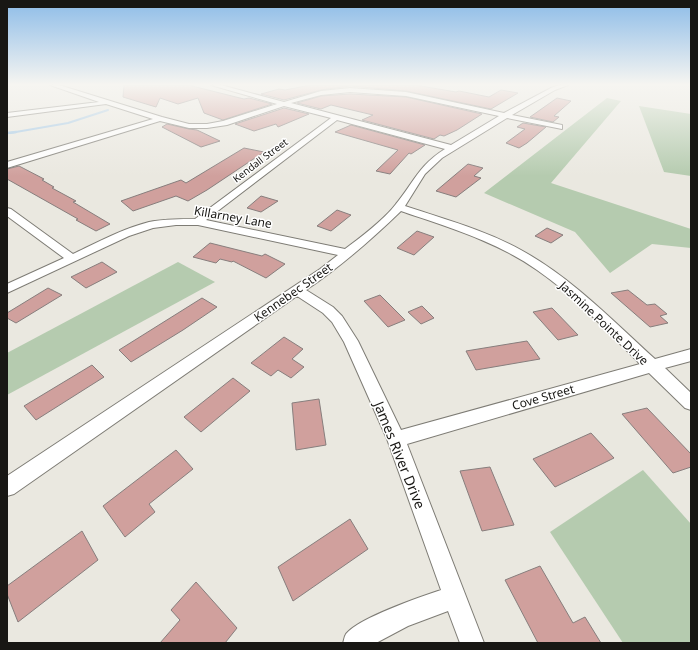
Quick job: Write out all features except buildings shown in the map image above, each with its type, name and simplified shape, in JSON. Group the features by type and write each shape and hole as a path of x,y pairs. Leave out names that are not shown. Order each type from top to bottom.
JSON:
{"street":[{"path":"149,115 189,126 216,125 249,115"},
{"path":"331,115 451,148"},
{"path":"503,115 560,127"},
{"name":"Kennebec Street","path":"7,487 324,272 399,207 422,172 430,164 451,148 506,116"},
{"name":"Kendall Street","path":"198,222 337,117"},
{"path":"7,165 160,119"},
{"name":"Jasmine Pointe Drive","path":"399,207 485,238 516,252 541,267 576,294 691,403"},
{"path":"7,211 72,258"},
{"name":"Killarney Lane","path":"7,289 124,234 150,225 176,222 198,222 346,253"},
{"name":"James River Drive","path":"296,290 328,310 337,319 355,348 396,439 472,643"},
{"name":"Cove Street","path":"396,439 691,355"},
{"path":"355,643 369,631 392,619 455,597"}],"green space":[{"path":"585,115 609,115 551,183 691,229 691,248 652,244 610,273 575,232 484,193"},
{"path":"643,115 691,115 691,176 664,172"},
{"path":"178,262 215,282 7,395 7,353"},
{"path":"643,470 691,524 691,643 623,643 550,532"}],"waterway":[{"path":"15,132 68,123 92,115"},
{"path":"7,133 15,132"},
{"path":"10,133 15,132"}]}
